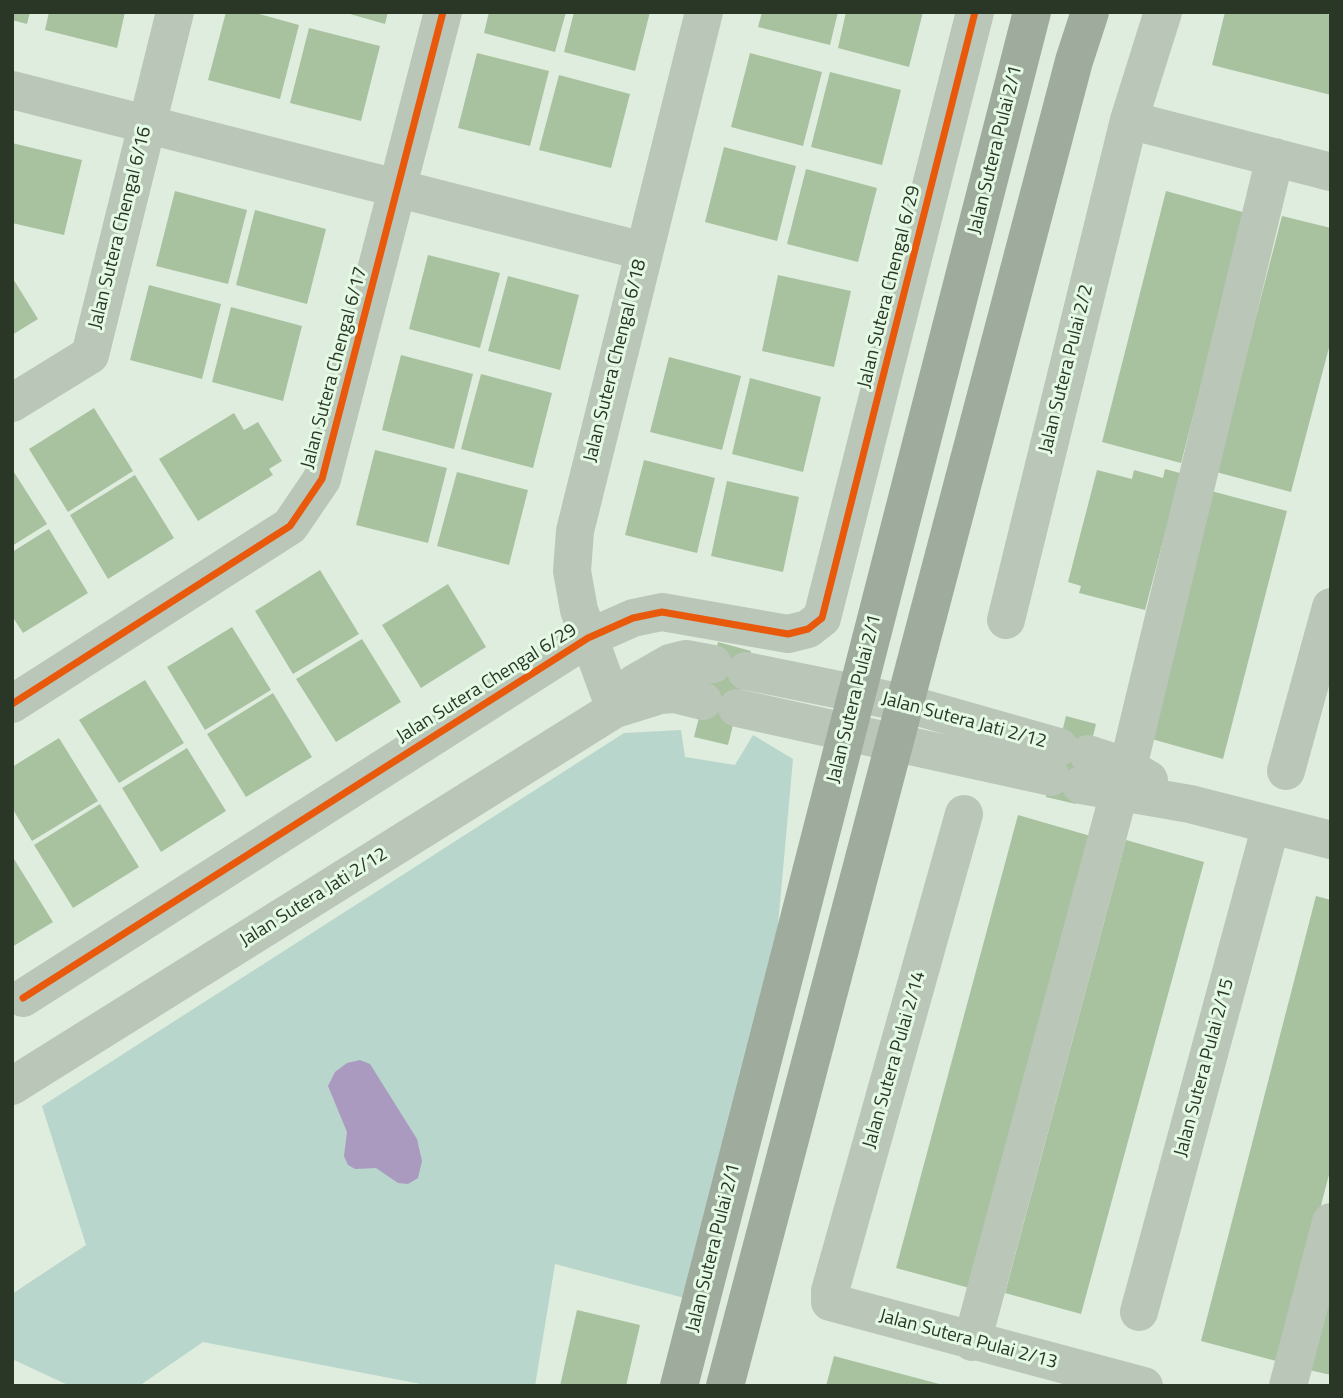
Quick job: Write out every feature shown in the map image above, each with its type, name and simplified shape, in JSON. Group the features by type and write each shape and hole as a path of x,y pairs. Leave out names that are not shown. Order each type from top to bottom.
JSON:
{"main road":[{"name":"Jalan Sutera Pulai 2/1","path":"679,1386 1032,12"},
{"path":"725,1386 1074,61 1090,12"}],"street":[{"name":"Jalan Sutera Chengal 6/16","path":"12,403 90,355 175,12"},
{"name":"Jalan Sutera Chengal 6/17","path":"12,704 290,526 322,479 399,191 443,12"},
{"name":"Jalan Sutera Chengal 6/18","path":"615,709 588,638 572,571 575,531 704,12"},
{"name":"Jalan Sutera Chengal 6/29","path":"23,998 588,638 633,618 662,612 788,634 808,629 822,618 975,12"},
{"name":"Jalan Sutera Pulai 2/2","path":"1006,620 1129,120 1163,12"},
{"path":"12,90 399,191 643,251"},
{"path":"1129,120 1331,172"},
{"path":"972,1342 1123,780 1275,157"},
{"path":"1286,771 1331,607"},
{"name":"Jalan Sutera Jati 2/12","path":"615,709 635,683 670,663 686,659 904,703 1070,766 1123,780 1190,804 1331,840"},
{"name":"Jalan Sutera Jati 2/12","path":"12,1086 615,709 660,695 675,694 894,743 1070,766"},
{"name":"Jalan Sutera Pulai 2/14","path":"832,1305 830,1291 964,814"},
{"name":"Jalan Sutera Pulai 2/15","path":"1139,1312 1271,825"},
{"path":"1288,1386 1331,1222"},
{"name":"Jalan Sutera Pulai 2/13","path":"832,1305 1144,1386"}],"shaded area":[{"path":"681,730 685,757 735,765 753,735 793,759 777,936 696,1301 555,1264 535,1386 431,1386 203,1342 139,1386 70,1386 12,1359 12,1294 86,1245 42,1106 624,733"},
{"path":"360,1060 370,1064 417,1139 422,1161 418,1178 408,1184 398,1183 376,1168 355,1169 348,1165 344,1156 347,1132 328,1086 335,1072 347,1063"}],"building":[{"path":"12,12 30,12 27,24 12,20"},
{"path":"49,12 125,12 117,48 45,30"},
{"path":"226,12 252,12 299,25 280,99 208,80"},
{"path":"343,12 388,12 385,24"},
{"path":"489,12 566,12 555,52 484,33"},
{"path":"574,12 650,12 635,71 564,52"},
{"path":"762,12 838,12 830,45 758,27"},
{"path":"846,12 923,12 909,67 838,48"},
{"path":"1225,12 1318,12 1331,15 1331,95 1212,65"},
{"path":"309,28 380,46 361,121 290,103"},
{"path":"477,53 549,71 530,146 458,128"},
{"path":"750,53 822,72 803,146 731,127"},
{"path":"830,72 901,90 882,165 811,147"},
{"path":"559,75 630,94 611,168 539,150"},
{"path":"12,143 82,160 64,235 12,223"},
{"path":"724,147 796,166 777,241 705,222"},
{"path":"806,169 877,188 858,262 787,244"},
{"path":"175,191 247,210 228,284 156,266"},
{"path":"1166,191 1246,213 1181,463 1102,442"},
{"path":"255,210 326,229 307,304 236,285"},
{"path":"1282,216 1331,228 1331,340 1291,492 1216,472"},
{"path":"428,255 500,273 480,348 409,329"},
{"path":"778,275 851,291 834,367 762,351"},
{"path":"508,276 579,295 560,370 488,351"},
{"path":"12,277 38,319 12,335"},
{"path":"149,285 221,304 202,379 130,360"},
{"path":"231,307 302,326 283,401 212,382"},
{"path":"401,355 473,374 454,449 382,430"},
{"path":"669,357 741,376 722,450 650,432"},
{"path":"481,374 552,393 533,468 461,449"},
{"path":"750,378 821,397 803,472 732,454"},
{"path":"94,408 133,471 68,512 29,449"},
{"path":"234,413 244,430 258,422 282,461 269,469 273,475 198,521 159,459"},
{"path":"375,450 447,468 428,543 356,525"},
{"path":"644,460 715,478 697,553 625,535"},
{"path":"12,469 47,524 12,546"},
{"path":"1165,469 1191,476 1174,499 1145,610 1079,593 1081,586 1068,582 1097,470 1132,479 1134,470 1163,478"},
{"path":"457,472 528,490 509,565 437,546"},
{"path":"135,475 174,538 108,579 70,515"},
{"path":"727,481 799,497 783,572 711,556"},
{"path":"1211,491 1287,511 1223,759 1148,738"},
{"path":"49,529 88,593 23,633 12,616 12,552"},
{"path":"320,570 359,634 293,674 255,611"},
{"path":"448,584 486,647 421,688 382,625"},
{"path":"232,627 271,690 205,730 167,667"},
{"path":"362,639 401,702 336,742 296,679"},
{"path":"718,642 751,651 728,745 694,737"},
{"path":"145,680 184,743 119,783 79,720"},
{"path":"273,693 312,757 246,797 207,734"},
{"path":"1066,716 1096,724 1076,804 1046,797"},
{"path":"59,738 98,801 32,841 12,808 12,767"},
{"path":"187,748 226,811 161,852 122,788"},
{"path":"100,804 139,867 73,908 34,845"},
{"path":"1018,815 1094,837 973,1289 896,1268"},
{"path":"1126,840 1204,862 1081,1314 1005,1293"},
{"path":"14,859 53,922 12,947 12,860"},
{"path":"1316,896 1331,900 1331,1167 1280,1362 1201,1341"},
{"path":"1331,1287 1331,1375 1309,1370"},
{"path":"577,1310 640,1325 626,1386 560,1386"},
{"path":"834,1356 943,1385 943,1386 826,1386"}],"cycle path":[{"path":"12,704 290,526 322,479 443,12"},
{"path":"23,998 588,638 633,618 662,612 788,634 808,629 822,618 975,12"}]}
